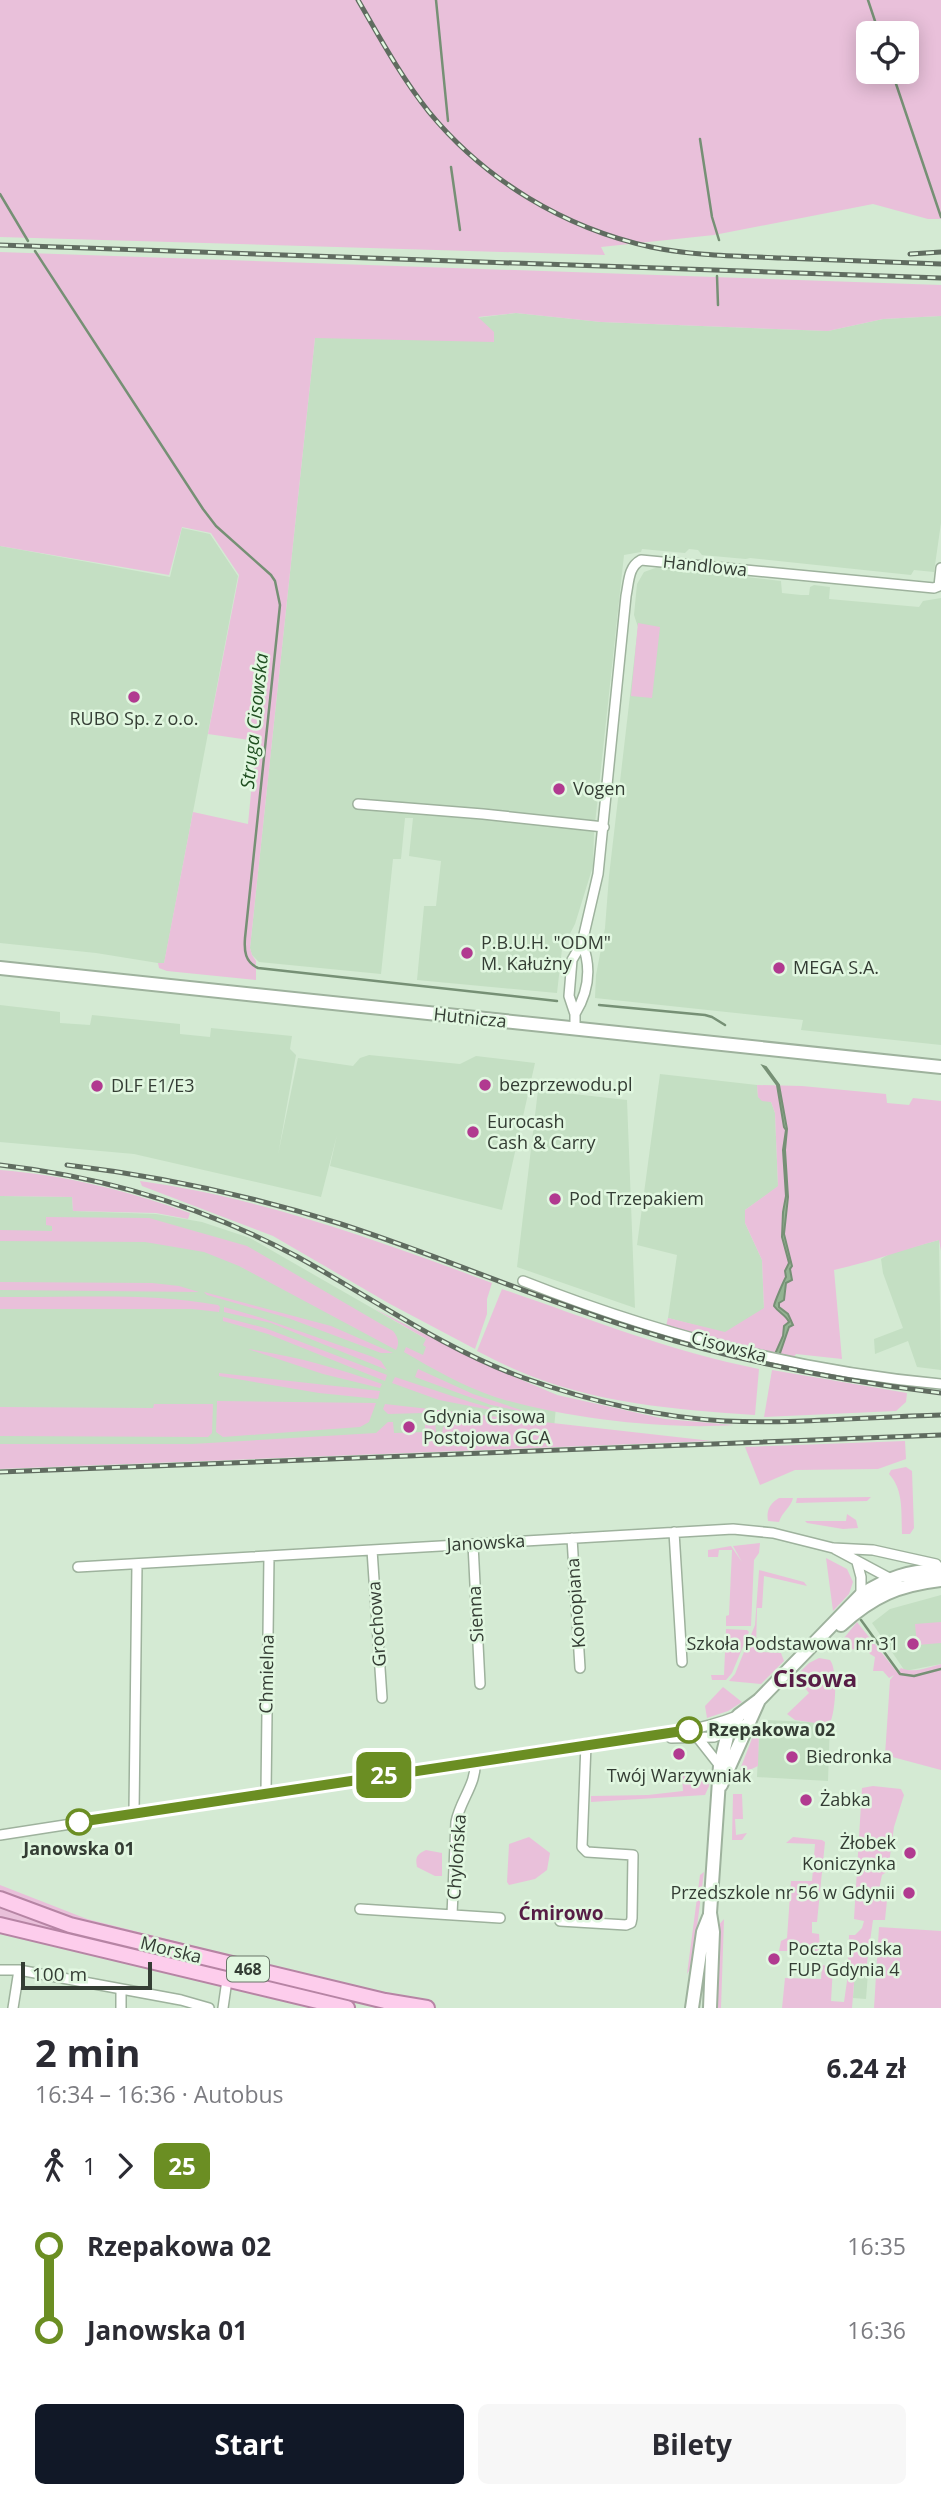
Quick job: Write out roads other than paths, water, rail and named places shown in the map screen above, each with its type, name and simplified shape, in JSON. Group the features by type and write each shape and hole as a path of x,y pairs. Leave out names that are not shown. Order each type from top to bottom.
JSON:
{"main road":[{"name":"Hutnicza","path":"0,968 941,1067"},
{"path":"828,1631 840,1626 914,1571 941,1570"},
{"path":"710,2008 713,1932 710,1913 720,1766 727,1734 861,1595 875,1586 941,1580"},
{"path":"720,1788 735,1752 743,1719"},
{"name":"Morska","path":"0,1899 70,1925 385,2001 427,2008"},
{"path":"692,2008 703,1932 710,1913"},
{"name":"Morska","path":"0,1925 347,2008"}],"street":[{"name":"Handlowa","path":"575,1029 575,1014 569,996 572,960 582,943 596,883 630,570 641,560 934,588 939,586 941,568"},
{"path":"358,804 604,827"},
{"name":"Handlowa","path":"575,1014 586,998 589,961 582,943"},
{"name":"Cisowska","path":"523,1281 564,1298 662,1329 773,1358 827,1370 941,1384"},
{"name":"Janowska","path":"78,1567 733,1529 760,1531 833,1548 861,1548 893,1554 936,1564 941,1570"},
{"path":"674,1532 682,1662"},
{"name":"Konopiana","path":"572,1538 580,1668"},
{"name":"Sienna","path":"473,1544 480,1684"},
{"name":"Janowska","path":"833,1548 895,1583"},
{"name":"Grochowa","path":"372,1550 382,1698"},
{"name":"Chmielna","path":"266,1793 269,1556"},
{"path":"857,1562 862,1577 861,1595"},
{"path":"134,1814 137,1564"},
{"path":"0,1835 586,1744 663,1736 743,1719"},
{"path":"717,1724 727,1734 735,1752"},
{"path":"663,1736 698,1738 727,1734"},
{"path":"698,1738 720,1766"},
{"path":"560,1922 626,1925 631,1923 632,1917 633,1855 587,1852 582,1847 586,1744"},
{"name":"Chylońska","path":"452,1915 456,1822 476,1774 475,1761"},
{"path":"359,1909 500,1918"},
{"path":"0,1970 19,1970 181,2000 209,2008"},
{"path":"13,2008 19,1970"},
{"path":"223,2008 228,1980"},
{"path":"121,1989 121,2008"}],"waterway":[{"path":"436,0 448,121"},
{"path":"868,0 875,21"},
{"path":"896,84 941,217"},
{"path":"700,139 712,217 719,240"},
{"path":"451,167 460,230"},
{"name":"Struga Cisowska","path":"0,194 28,241"},
{"name":"Struga Cisowska","path":"35,251 203,509 216,526 275,581 280,605 245,938 248,959 258,968 557,1001"},
{"path":"717,276 718,305"},
{"name":"Struga Cisowska","path":"599,1005 705,1015 725,1025"},
{"name":"Struga Cisowska","path":"861,1620 900,1674 914,1676 941,1669"}],"railway":[{"path":"358,0 409,85 451,137 501,180 557,214 619,239 683,252 941,264"},
{"path":"0,245 941,278"},
{"path":"910,254 941,252"},
{"path":"0,1165 115,1186 189,1208 225,1222 296,1256 408,1322 494,1366 598,1401 648,1412 725,1421 806,1421 941,1415"},
{"path":"67,1165 205,1188 307,1214 379,1237 607,1320 681,1343 829,1376 941,1393"},
{"path":"0,1472 941,1435"}],"place":[{"name":"RUBO Sp. z o.o.","path":"134,697"},
{"name":"Vogen","path":"559,789"},
{"name":"P.B.U.H. \"ODM\" M. Kałużny","path":"467,953"},
{"name":"MEGA S.A.","path":"779,968"},
{"name":"bezprzewodu.pl","path":"485,1085"},
{"name":"DLF E1/E3","path":"97,1086"},
{"name":"Eurocash Cash & Carry","path":"473,1132"},
{"name":"Pod Trzepakiem","path":"555,1199"},
{"name":"Gdynia Cisowa Postojowa GCA","path":"409,1427"},
{"name":"Szkoła Podstawowa nr 31","path":"913,1644"},
{"name":"Rzepakowa 02","path":"689,1730"},
{"name":"Twój Warzywniak","path":"679,1754"},
{"name":"Biedronka","path":"792,1757"},
{"name":"Żabka","path":"806,1800"},
{"name":"Janowska 01","path":"79,1822"},
{"name":"Żłobek Koniczynka","path":"910,1853"},
{"name":"Przedszkole nr 56 w Gdynii","path":"909,1893"},
{"name":"Poczta Polska FUP Gdynia 4","path":"774,1959"}],"district":[{"name":"Cisowa","path":"815,1679"},
{"name":"Ćmirowo","path":"561,1913"}]}
